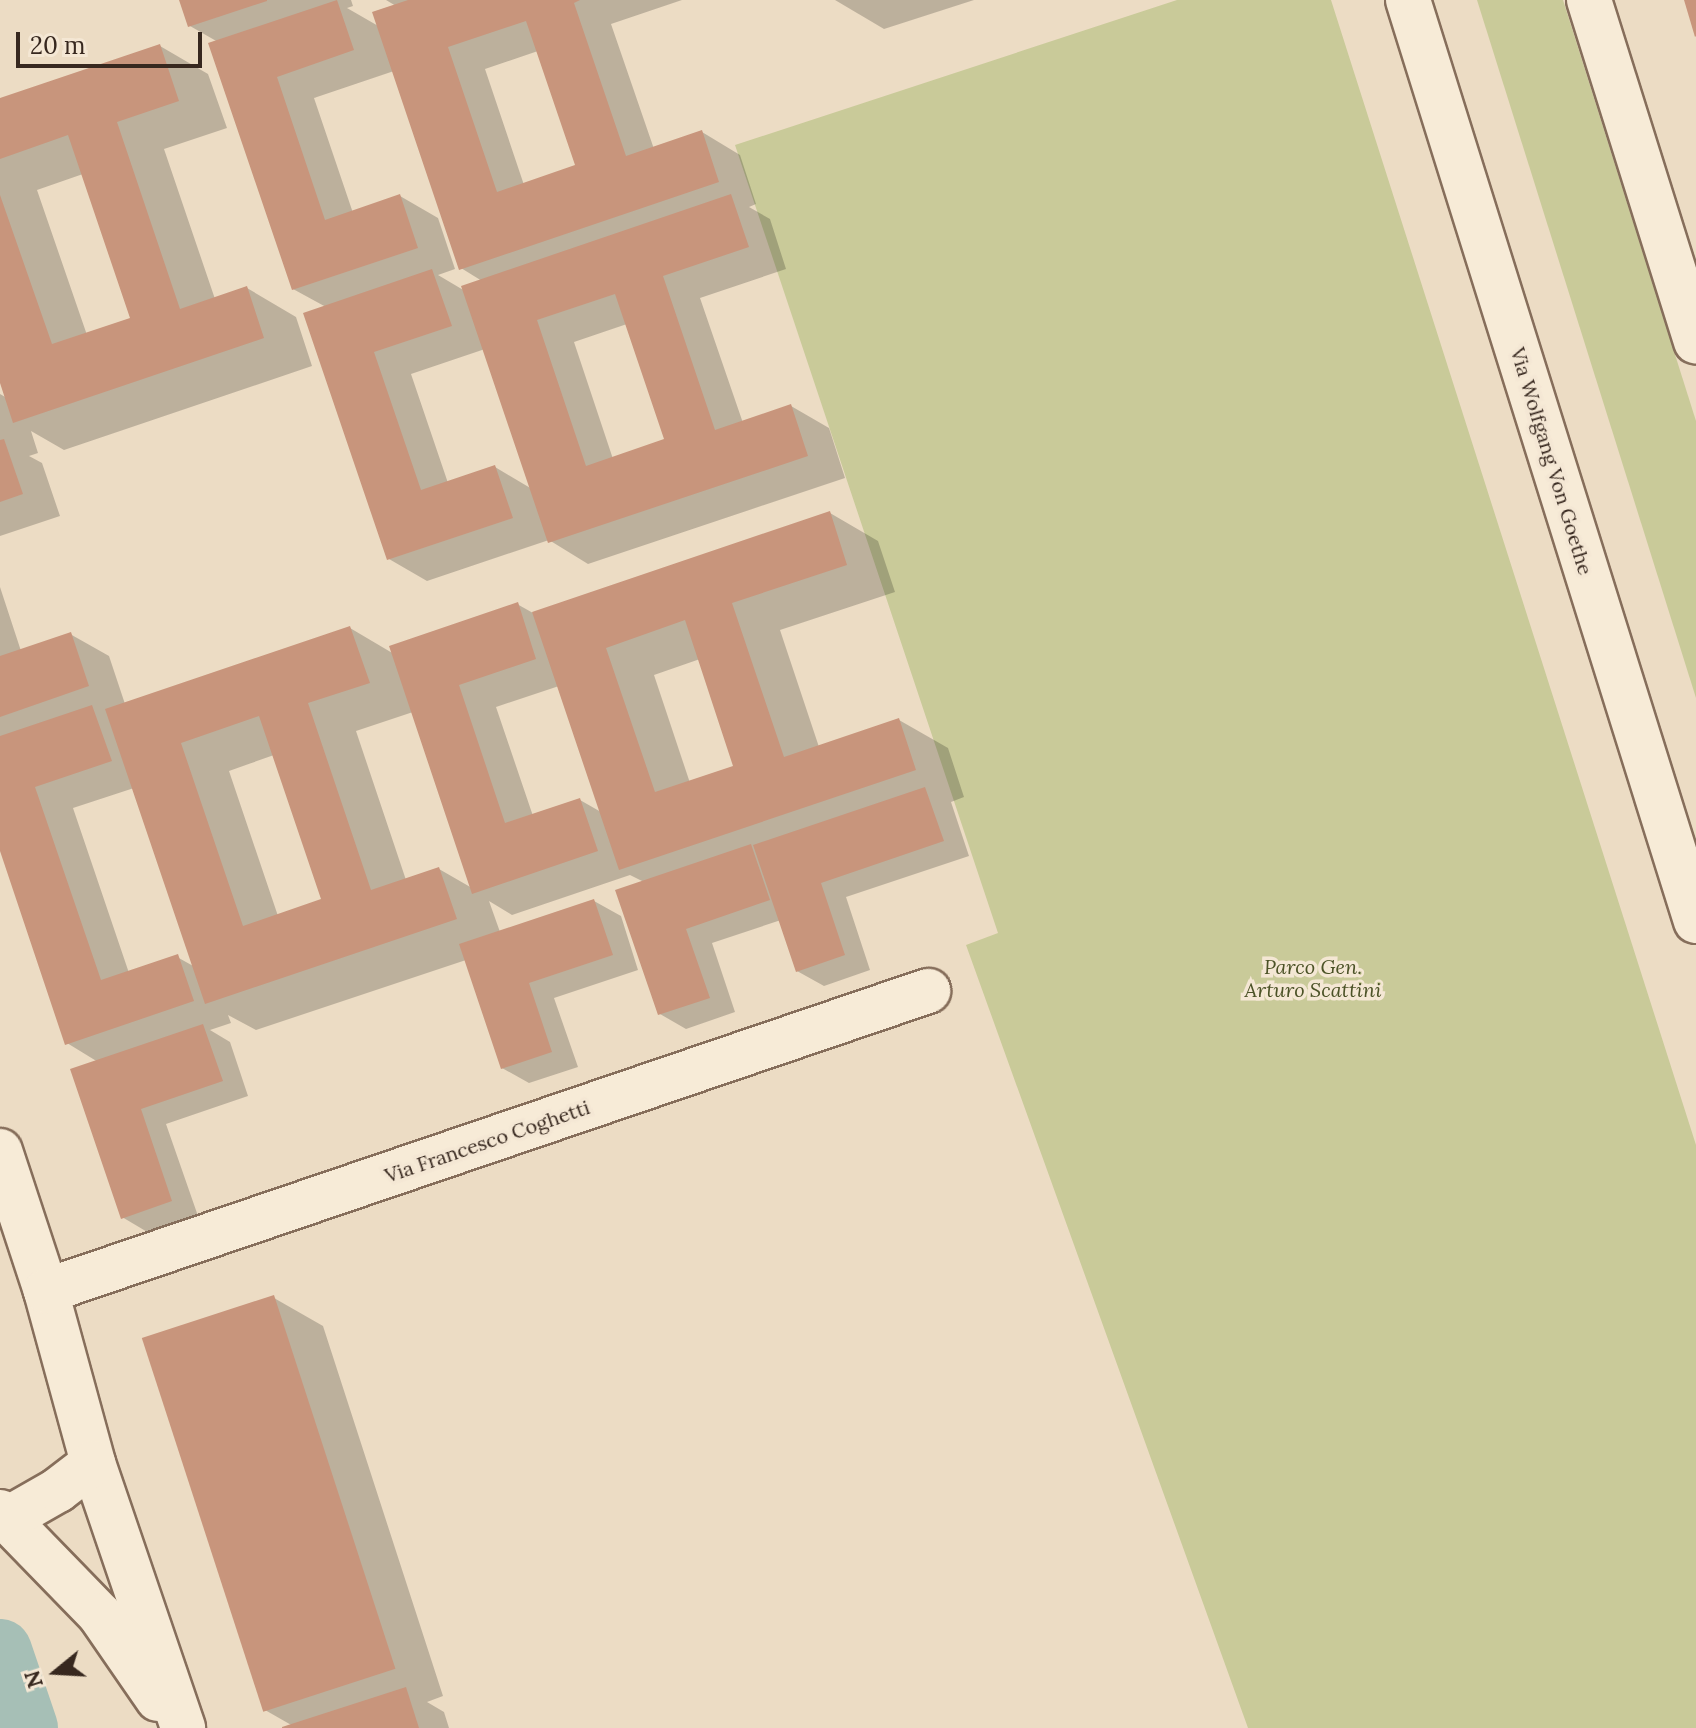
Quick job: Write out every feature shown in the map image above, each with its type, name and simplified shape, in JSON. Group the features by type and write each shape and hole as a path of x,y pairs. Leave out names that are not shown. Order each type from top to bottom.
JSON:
{"street":[{"name":"Via Wolfgang Von Goethe","path":"1408,0 1696,921"},
{"path":"1589,0 1696,342"},
{"name":"Via Francesco Coghetti","path":"46,1291 928,991"},
{"path":"0,1151 46,1291 93,1463 180,1728"},
{"path":"93,1463 58,1490 4,1515 100,1615 180,1728"}],"green space":[{"name":"Parco Gen. Arturo Scattini","path":"1177,0 1331,0 1696,1145 1696,1728 1248,1728 966,945 998,933 735,145"},
{"path":"1477,0 1563,0 1696,421 1696,698"}],"building":[{"path":"179,0 267,0 267,1 188,27"},
{"path":"337,0 354,50 277,77 325,220 400,194 418,248 292,290 208,43"},
{"path":"408,0 580,0 574,3 626,156 702,130 719,182 459,270 372,12","holes":["526,21 575,165 497,192 448,47"]},
{"path":"1684,0 1696,0 1695,37"},
{"path":"160,44 179,101 117,122 180,309 247,286 264,338 13,423 0,383 0,195 52,344 130,318 68,135 0,159 0,98"},
{"path":"731,194 749,247 663,276 715,430 791,404 808,456 548,543 461,286","holes":["615,294 664,439 586,466 537,320"]},
{"path":"432,269 452,326 374,352 421,490 495,465 513,518 387,560 303,313"},
{"path":"4,439 23,494 0,502 0,440"},
{"path":"830,511 847,565 732,603 784,757 899,718 916,770 619,870 532,612","holes":["685,620 733,766 655,792 606,648"]},
{"path":"518,602 536,659 459,685 505,823 580,798 598,851 472,894 389,646"},
{"path":"350,626 370,683 308,703 371,890 439,867 457,919 205,1004 105,709","holes":["259,716 321,899 243,926 181,743"]},
{"path":"71,632 89,686 0,717 0,656"},
{"path":"92,705 112,761 35,787 101,980 178,954 194,1001 65,1045 0,851 0,736"},
{"path":"925,787 944,841 821,883 845,955 796,972 753,845"},
{"path":"751,844 770,900 686,929 710,998 658,1015 615,890"},
{"path":"594,899 613,955 529,983 552,1052 501,1069 459,944"},
{"path":"203,1024 223,1081 141,1109 172,1201 121,1219 70,1069"},
{"path":"274,1295 395,1669 263,1712 142,1338"},
{"path":"406,1687 419,1728 282,1728 282,1727"}],"waterway":[{"path":"0,1651 26,1728"}]}
